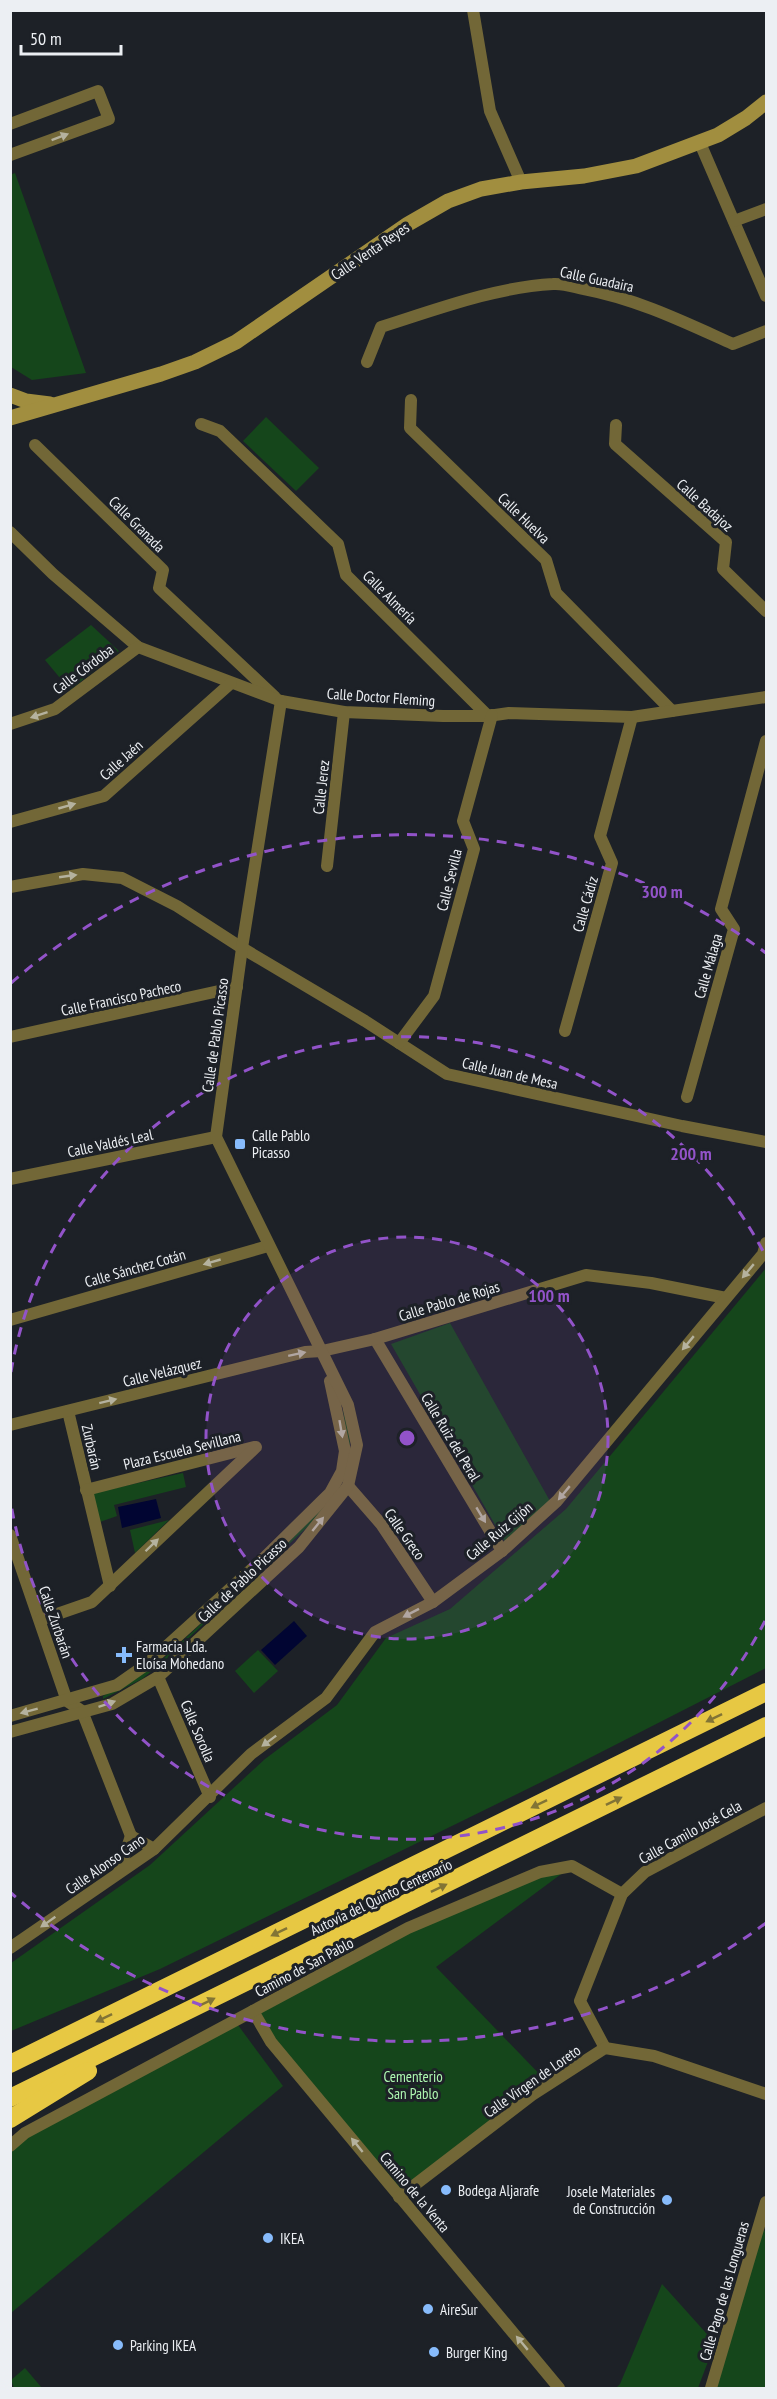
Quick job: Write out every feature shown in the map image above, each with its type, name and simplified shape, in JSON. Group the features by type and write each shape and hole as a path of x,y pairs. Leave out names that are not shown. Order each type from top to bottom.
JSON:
{"highway":[{"name":"Autovía del Quinto Centenario","path":"12,2062 766,1692"},
{"name":"Autovía del Quinto Centenario","path":"10,2098 766,1726"},
{"path":"10,2119 155,2028"}],"main road":[{"name":"Calle Venta Reyes","path":"10,418 195,362 236,342 408,224 447,201 481,189 521,182 584,176 636,166 700,143 746,118 766,102"},
{"name":"Calle Venta Reyes","path":"10,395 26,400 56,404"}],"street":[{"path":"473,10 490,111 521,182"},
{"path":"10,124 98,92 109,118 10,155"},
{"path":"700,143 766,296"},
{"path":"734,221 766,209"},
{"name":"Calle Guadaira","path":"367,362 381,327 439,308 500,292 555,283 616,295 653,308 733,344 766,331"},
{"name":"Calle Huelva","path":"411,400 411,428 546,560 556,593 672,711"},
{"name":"Calle Almería","path":"201,424 220,431 338,544 346,575 490,716"},
{"name":"Calle Badajoz","path":"616,425 615,444 726,542 723,569 766,611"},
{"name":"Calle Granada","path":"35,445 163,570 159,588 281,701"},
{"name":"Calle Doctor Fleming","path":"10,532 53,574 138,646 281,701 344,712 490,716 509,713 632,717 766,698"},
{"name":"Calle Córdoba","path":"10,724 56,710 138,646"},
{"name":"Calle Jaén","path":"10,822 104,796 231,683"},
{"name":"Calle de Pablo Picasso","path":"10,1732 112,1704 158,1677 299,1547 348,1486 357,1445 348,1405 216,1137 242,948 281,701"},
{"name":"Calle Jerez","path":"327,866 344,712"},
{"name":"Calle Sevilla","path":"399,1043 434,996 474,849 463,821 490,716"},
{"name":"Calle Cádiz","path":"565,1031 612,863 600,836 632,717"},
{"name":"Calle Málaga","path":"687,1097 734,929 721,909 766,741"},
{"name":"Calle Juan de Mesa","path":"10,887 83,874 122,878 177,906 447,1074 682,1126 766,1142"},
{"name":"Calle Francisco Pacheco","path":"10,1037 237,987"},
{"name":"Calle Valdés Leal","path":"10,1179 216,1137"},
{"name":"Calle Ruiz Gijón","path":"210,1797 251,1754 326,1698 375,1632 433,1602 502,1551 557,1501 763,1254 766,1243"},
{"name":"Calle Sánchez Cotán","path":"10,1320 268,1246"},
{"name":"Calle Pablo de Rojas","path":"322,1351 375,1339 586,1275 651,1283 726,1298"},
{"name":"Calle Ruiz del Peral","path":"375,1339 502,1551"},
{"name":"Calle de Pablo Picasso","path":"10,1716 117,1685 147,1664 264,1558 330,1493 342,1471 345,1451 322,1351"},
{"name":"Calle Velázquez","path":"10,1425 305,1352 322,1351"},
{"name":"Zurbarán","path":"68,1411 86,1490"},
{"name":"Plaza Escuela Sevillana","path":"40,1620 92,1602 256,1447 86,1490"},
{"name":"Calle Greco","path":"348,1486 381,1524 433,1602"},
{"path":"86,1490 110,1586"},
{"name":"Calle Zurbarán","path":"10,1535 16,1566 40,1620 67,1701"},
{"name":"Calle Sorolla","path":"158,1677 210,1797"},
{"path":"67,1701 82,1711"},
{"name":"Calle Alonso Cano","path":"82,1711 131,1836"},
{"name":"Calle Alonso Cano","path":"10,1948 154,1848 210,1797"},
{"name":"Calle Camilo José Cela","path":"605,2048 580,2001 622,1894 645,1872 766,1808"},
{"path":"119,1872 131,1836 154,1848"},
{"name":"Camino de San Pablo","path":"10,2146 25,2133 408,1928 540,1872 572,1866 622,1894"},
{"name":"Camino de la Venta","path":"253,2011 271,2042 559,2388"},
{"path":"605,2048 654,2056 766,2094"},
{"name":"Calle Virgen de Loreto","path":"399,2197 532,2095 605,2048"},
{"name":"Calle Pago de las Longueras","path":"711,2388 766,2202"}],"green space":[{"path":"15,173 86,373 32,380 11,367 10,175"},
{"path":"266,417 319,468 296,491 243,441"},
{"path":"91,625 119,651 70,690 45,660"},
{"path":"766,1268 766,1668 568,1769 160,1969 11,2031 11,1963 150,1865 265,1759 337,1705 386,1638 450,1609 566,1509"},
{"path":"450,1323 550,1501 505,1542 391,1344"},
{"path":"344,1408 348,1419 350,1444 347,1468 332,1498 317,1518 164,1661 142,1679 103,1699 103,1696 140,1676 163,1659 289,1542 335,1491 347,1464"},
{"path":"183,1473 186,1487 114,1505 117,1516 100,1522 93,1493"},
{"path":"169,1520 135,1553 130,1530"},
{"path":"258,1650 278,1671 254,1693 235,1671"},
{"name":"Cementerio San Pablo","path":"572,1866 436,1967 548,2083 399,2197 253,2011 408,1928"},
{"path":"235,2021 283,2086 11,2313 11,2146"},
{"path":"758,2225 766,2232 766,2388 711,2388"},
{"path":"662,2284 715,2343 698,2388 616,2388 620,2384"},
{"path":"25,2368 42,2388 14,2388 11,2380"}],"water":[{"path":"156,1499 161,1518 122,1528 118,1507"},
{"path":"294,1621 307,1636 275,1665 261,1650"}],"place":[{"name":"Calle Pablo Picasso","path":"240,1144"},
{"name":"Farmacia Lda. Eloísa Mohedano","path":"124,1655"},
{"name":"Bodega Aljarafe","path":"446,2190"},
{"name":"Josele Materiales de Construcción","path":"667,2200"},
{"name":"IKEA","path":"268,2238"},
{"name":"AireSur","path":"428,2309"},
{"name":"Parking IKEA","path":"118,2345"},
{"name":"Burger King","path":"434,2352"}]}
